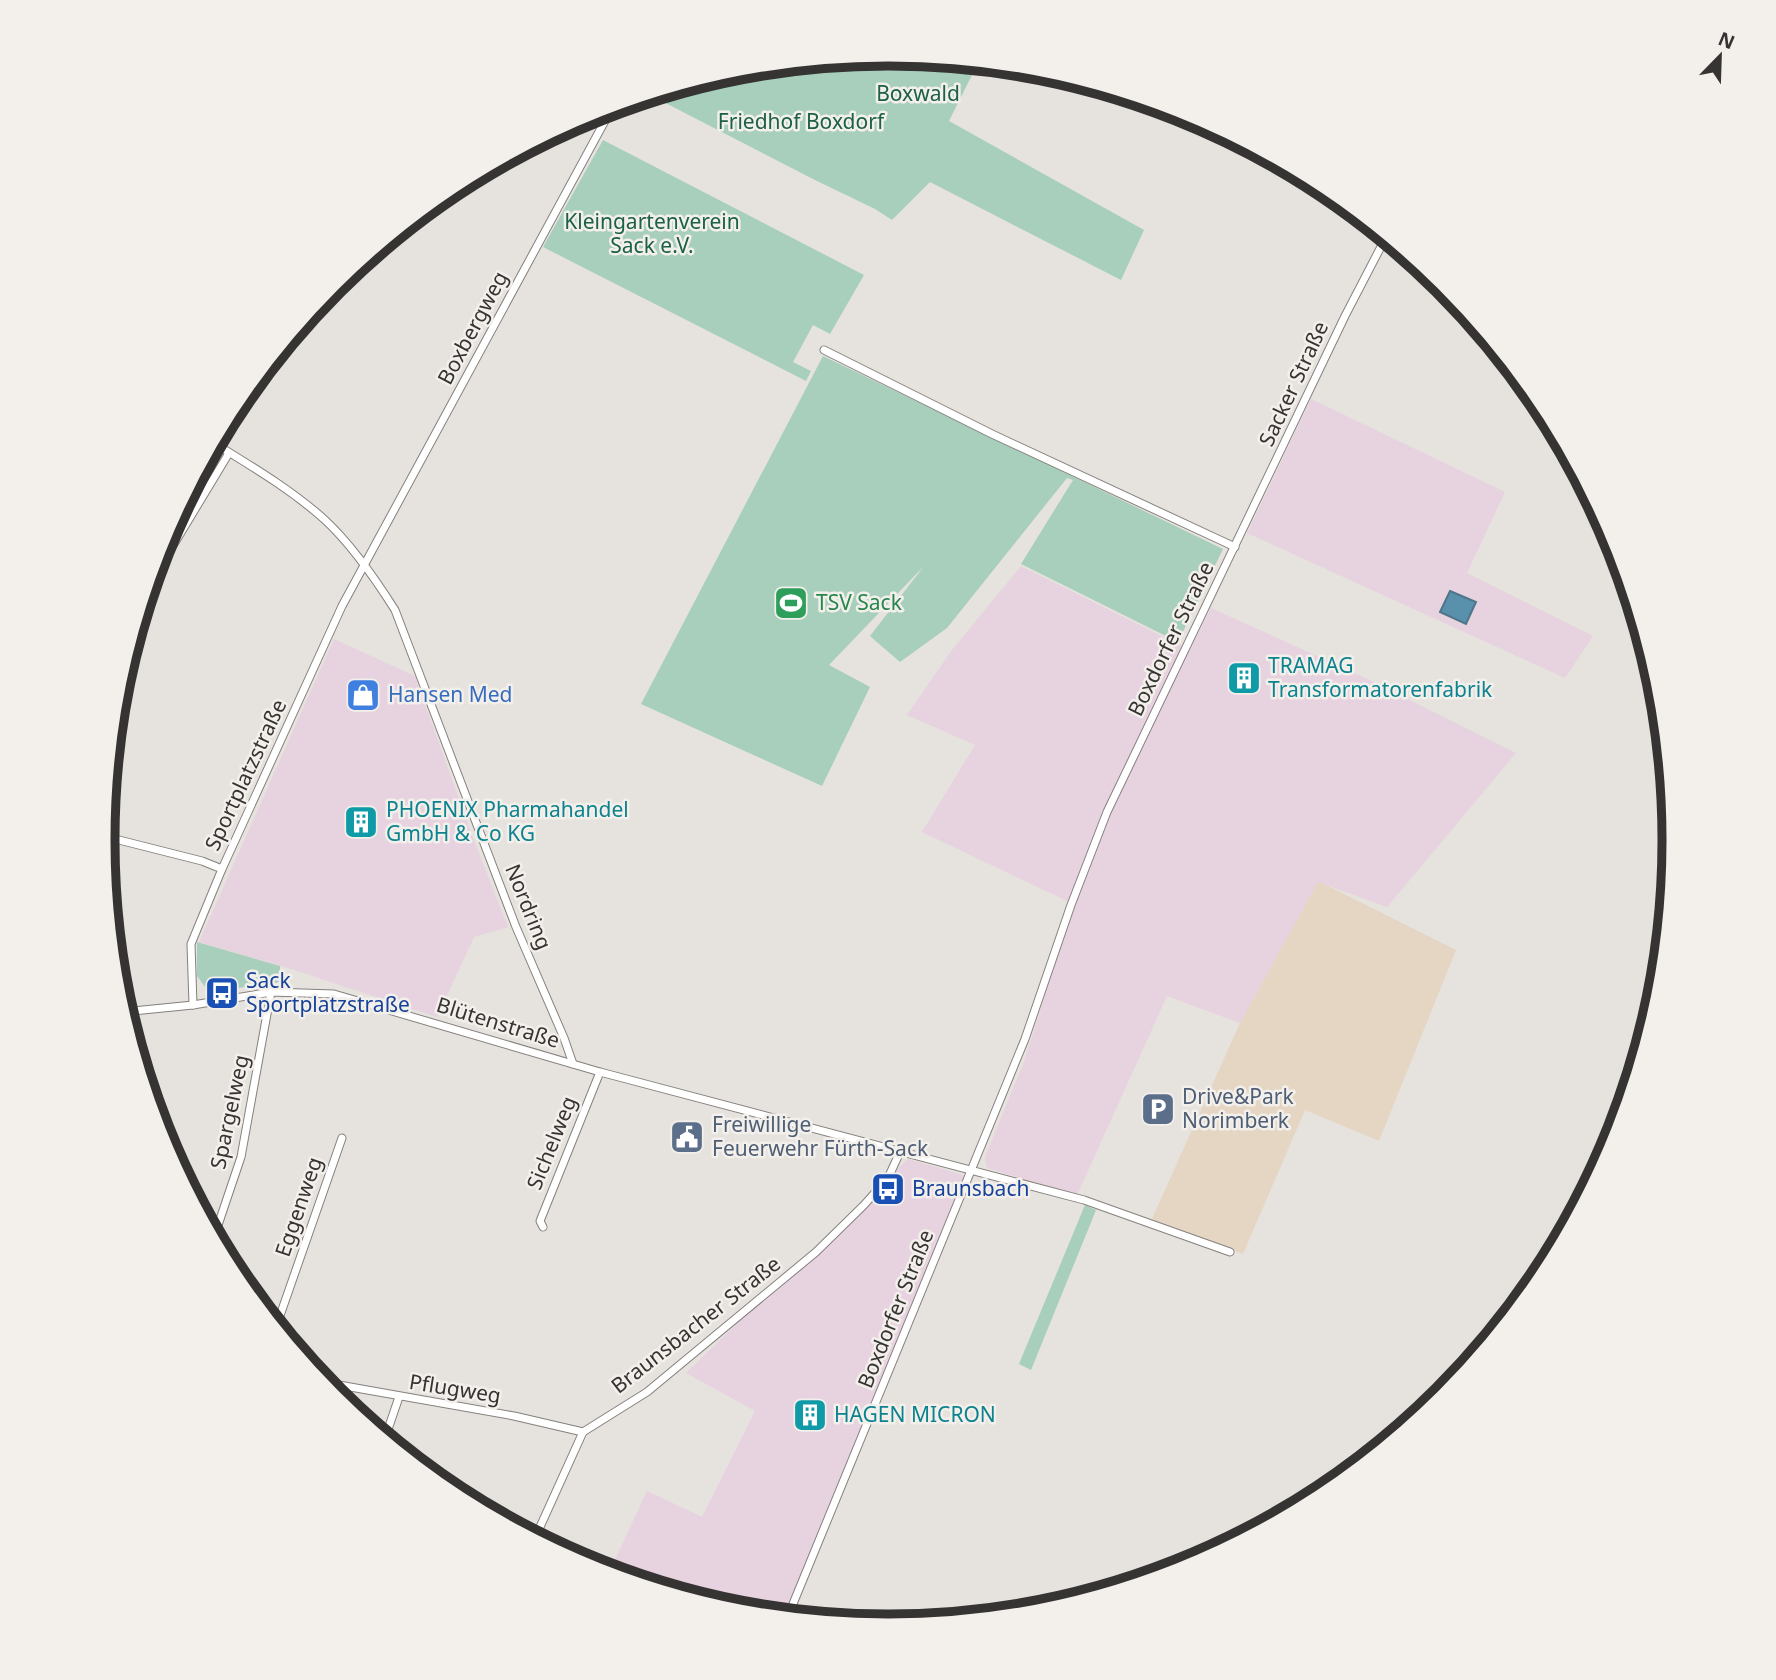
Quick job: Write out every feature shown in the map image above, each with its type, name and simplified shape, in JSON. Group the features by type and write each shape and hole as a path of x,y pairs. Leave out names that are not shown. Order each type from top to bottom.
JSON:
{"street":[{"name":"Boxbergweg","path":"364,568 604,121"},
{"name":"Sacker Straße","path":"1235,547 1382,245"},
{"name":"Boxdorfer Straße","path":"792,1607 1025,1039 1071,905 1107,812 1235,547 992,433 824,350"},
{"name":"Nordring","path":"221,448 302,501 327,521 395,610 516,927 573,1064"},
{"path":"172,548 229,453"},
{"name":"Sportplatzstraße","path":"193,1005 191,944 222,869 342,606 364,568"},
{"path":"115,839 202,861 222,869"},
{"name":"Blütenstraße","path":"134,1012 271,992 334,994 573,1064"},
{"name":"Spargelweg","path":"218,1226 241,1157 271,992"},
{"path":"573,1064 1084,1200 1230,1252"},
{"name":"Sichelweg","path":"543,1227 540,1221 600,1072"},
{"name":"Eggenweg","path":"279,1317 342,1138"},
{"name":"Braunsbacher Straße","path":"583,1432 647,1392 816,1252 888,1178 900,1152"},
{"name":"Pflugweg","path":"340,1386 514,1416 583,1432"},
{"path":"387,1430 399,1398"},
{"path":"539,1530 583,1432"}],"shaded area":[{"path":"1311,399 1505,492 1467,573 1593,636 1565,678 1247,533"},
{"path":"215,459 221,463 161,578 194,498"},
{"path":"1021,566 1190,650 1211,608 1355,673 1516,753 1387,907 1318,882 1240,1023 1167,996 1077,1195 987,1168 985,1157 1024,1062 1071,911 1067,901 922,832 975,745 907,715 952,650"},
{"path":"334,639 415,676 508,927 474,937 437,1017 199,942"},
{"path":"1318,881 1456,950 1379,1141 1305,1110 1243,1254 1151,1221 1240,1023"},
{"path":"908,1159 966,1176 787,1607 688,1587 614,1562 647,1491 702,1517 755,1411 686,1373"}],"green space":[{"path":"888,66 974,71 949,121 1144,230 1121,280 930,182 892,220 662,101 737,81 837,68"},
{"name":"Kleingartenverein Sack e.V.","path":"603,140 864,275 830,334 813,325 793,362 811,371 806,381 543,247"},
{"name":"TSV Sack","path":"823,356 1223,549 1178,642 1021,564 1073,480 1067,478 947,628 900,662 870,636 924,566 829,665 870,687 822,786 641,704"},
{"path":"197,942 280,966 280,982 209,992 197,976"},
{"path":"1085,1205 1096,1210 1031,1370 1019,1364"}],"water":[{"path":"1450,591 1476,602 1466,624 1440,612"}],"place":[{"name":"TSV Sack","path":"791,603"},
{"name":"TRAMAG Transformatorenfabrik","path":"1244,678"},
{"name":"Hansen Med","path":"363,695"},
{"name":"PHOENIX Pharmahandel GmbH & Co KG","path":"361,822"},
{"name":"Sack Sportplatzstraße","path":"222,993"},
{"name":"Drive&Park Norimberk","path":"1158,1109"},
{"name":"Freiwillige Feuerwehr Fürth-Sack","path":"687,1137"},
{"name":"Braunsbach","path":"888,1189"},
{"name":"HAGEN MICRON","path":"810,1415"}],"park label":[{"name":"Boxwald","path":"918,94"},
{"name":"Friedhof Boxdorf","path":"801,122"}]}
